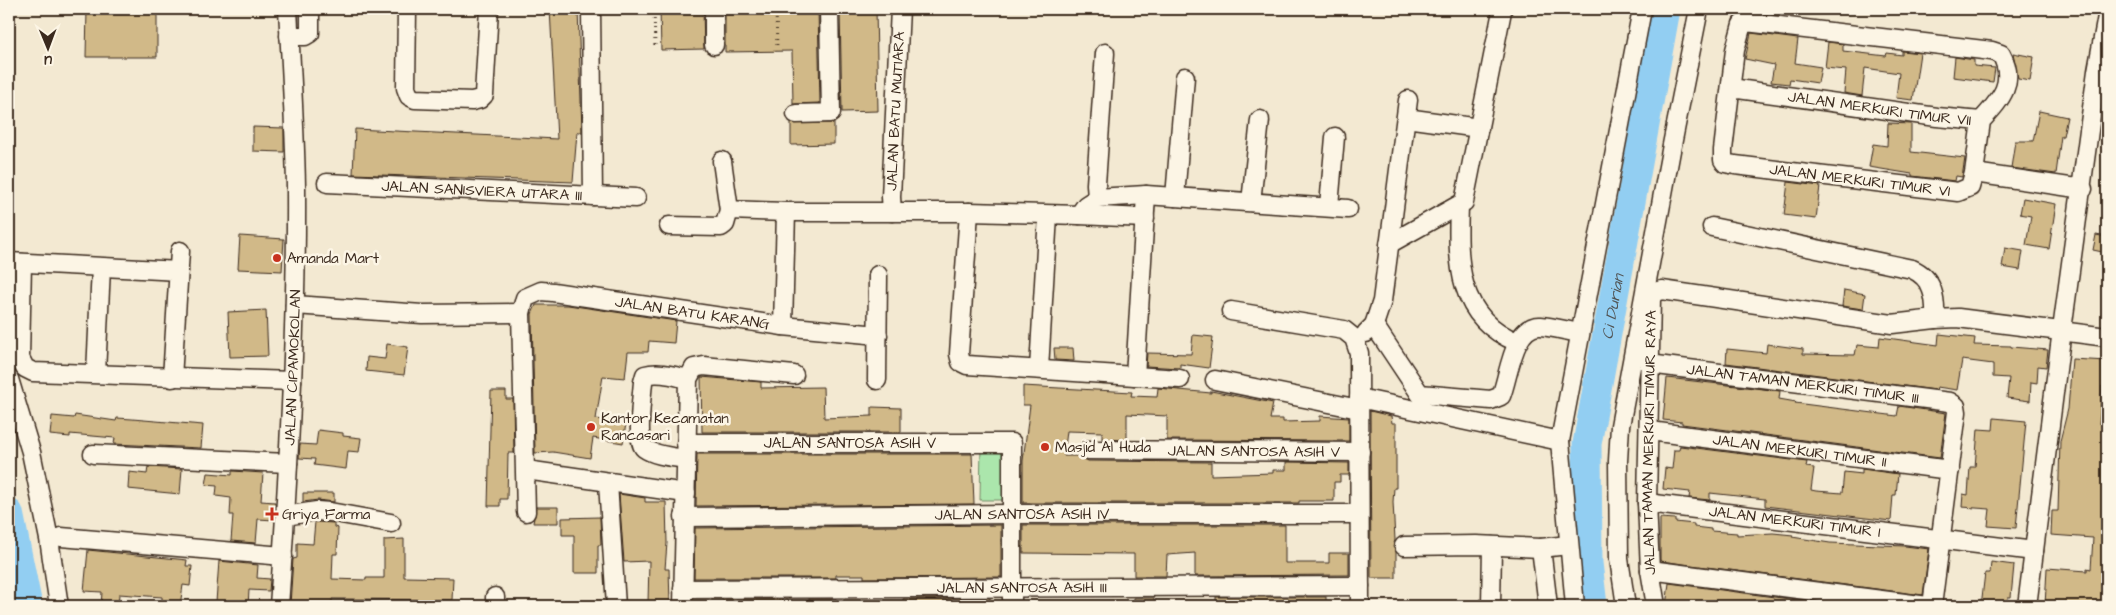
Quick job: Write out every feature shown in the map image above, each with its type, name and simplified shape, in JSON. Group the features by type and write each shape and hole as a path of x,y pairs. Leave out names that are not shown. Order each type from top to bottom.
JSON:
{"street":[{"name":"JALAN CIPAMOKOLAN","path":"279,606 295,305 296,186 288,9"},
{"path":"289,36 305,36 310,34 310,9"},
{"path":"407,9 406,88 409,96 415,99 472,102 480,100 484,95 489,9"},
{"path":"591,9 593,196"},
{"path":"714,9 714,44"},
{"path":"796,114 831,112 829,9"},
{"name":"JALAN BATU MUTIARA","path":"892,212 891,197 900,9"},
{"path":"1575,606 1560,441 1642,9"},
{"path":"1626,606 1619,559 1618,461 1620,426 1699,9"},
{"path":"1389,244 1459,206 1467,196 1478,128 1502,10"},
{"path":"2027,606 2062,330 2083,189 2097,72 2107,16"},
{"path":"1731,88 1735,50 1742,24 1746,22 1992,51 2001,54 2005,62 2007,84 2003,96 1981,121"},
{"path":"1097,198 1096,184 1105,53"},
{"path":"1175,197 1185,76"},
{"name":"JALAN MERKURI TIMUR VII","path":"1731,88 1937,118 1981,121 1974,173"},
{"name":"JALAN MERKURI TIMUR VI","path":"1731,88 1723,160 1725,163 1958,192 1970,188 1974,173"},
{"path":"1354,338 1366,333 1374,325 1382,301 1408,100"},
{"path":"1406,118 1478,128"},
{"path":"1251,202 1260,120"},
{"path":"1329,206 1335,137"},
{"path":"669,226 721,227 725,224 729,210 722,161"},
{"path":"1974,173 2083,189"},
{"name":"JALAN SANISVIERA UTARA III","path":"327,183 636,198"},
{"path":"1135,376 1146,195"},
{"path":"1079,215 1086,205 1097,198 1146,195 1329,206 1348,209"},
{"path":"1459,206 1458,252 1463,284 1484,322 1500,335 1517,342"},
{"path":"729,210 786,212 969,212 1145,218"},
{"path":"783,326 786,212"},
{"path":"969,212 959,354 961,362 967,365 1180,379"},
{"path":"1039,369 1048,215"},
{"path":"1712,227 1912,269 1925,276 1934,293 1934,319 1958,318 2107,337"},
{"path":"172,378 180,251"},
{"path":"179,272 16,262 20,358 22,364 33,372 42,374 96,373 172,378 292,380"},
{"path":"96,373 101,268"},
{"path":"878,275 878,380"},
{"name":"JALAN TAMAN MERKURI TIMUR RAYA","path":"1656,606 1650,570 1647,503 1650,431 1649,364 1651,298 1655,292 1662,290 1892,324 1934,319"},
{"name":"JALAN BATU KARANG","path":"521,313 525,298 541,292 553,292 783,326 878,335"},
{"path":"295,305 422,314 521,313 526,512"},
{"path":"1231,311 1344,330 1354,338 1359,353 1360,606"},
{"path":"1374,325 1420,394 1491,400 1501,396 1517,342 1524,332 1538,326 1580,333"},
{"name":"JALAN TAMAN MERKURI TIMUR III","path":"1649,364 1950,402 1956,406 1958,412 1950,470"},
{"path":"683,606 688,380 694,368 704,366 794,375"},
{"name":"JALAN SANTOSA ASIH V","path":"688,380 671,375 651,373 645,375 640,436 642,446 645,449 667,456 686,451 1012,443 1013,514"},
{"path":"9,379 31,452 49,539 59,606"},
{"path":"1215,380 1560,441"},
{"name":"JALAN MERKURI TIMUR II","path":"1650,431 1950,470"},
{"name":"JALAN SANTOSA ASIH V","path":"1088,450 1360,452"},
{"path":"93,454 288,464"},
{"path":"526,470 686,493"},
{"path":"1932,606 1950,470"},
{"path":"608,483 616,606"},
{"name":"JALAN MERKURI TIMUR I","path":"1647,503 2034,551"},
{"path":"285,516 317,511 390,523"},
{"path":"1012,606 1013,514"},
{"name":"JALAN SANTOSA ASIH IV","path":"684,517 1013,514 1359,514"},
{"path":"61,538 283,556"},
{"path":"1404,546 1542,548 1568,545"},
{"path":"1491,606 1492,546"},
{"path":"1542,548 1548,606"},
{"path":"1650,570 1928,606"},
{"name":"JALAN SANTOSA ASIH III","path":"683,589 1012,586 1360,586"}],"path":[{"path":"654,9 655,46"},
{"path":"776,9 777,49"}],"green space":[{"path":"981,445 1008,446 1008,500 980,500"}],"building":[{"path":"87,9 157,9 157,57 86,57"},
{"path":"550,9 578,9 582,132 577,132 573,182 353,174 355,129 557,139"},
{"path":"660,9 703,9 704,49 661,50"},
{"path":"725,9 818,9 820,103 793,104 792,51 725,52"},
{"path":"840,9 876,9 878,111 842,112"},
{"path":"1751,33 1798,39 1795,63 1821,67 1818,83 1790,79 1789,84 1771,82 1774,65 1745,59"},
{"path":"1828,42 1843,44 1843,51 1886,56 1887,53 1902,55 1902,51 1920,53 1913,100 1896,98 1899,73 1865,68 1862,96 1844,93 1846,70 1825,68"},
{"path":"2013,53 2034,57 2030,81 2018,79"},
{"path":"1955,57 1974,60 1974,66 1995,68 1993,82 1953,77"},
{"path":"2039,111 2067,117 2063,136 2061,136 2056,174 2011,168 2015,141 2033,141"},
{"path":"791,123 834,123 834,144 791,145"},
{"path":"1888,123 1911,124 1911,152 1965,158 1962,177 1956,176 1955,181 1912,176 1912,174 1869,167 1873,144 1887,146"},
{"path":"253,127 284,128 284,152 253,151"},
{"path":"1788,182 1820,186 1816,219 1784,215"},
{"path":"2023,198 2056,204 2049,249 2026,245 2031,216 2020,214"},
{"path":"2096,235 2107,237 2107,253 2093,250"},
{"path":"240,236 284,239 282,271 238,269"},
{"path":"2005,248 2023,251 2020,270 2002,267"},
{"path":"1844,290 1865,294 1863,309 1842,306"},
{"path":"536,305 568,305 676,321 674,343 649,341 648,352 628,352 625,378 603,376 596,419 626,423 623,443 593,438 590,458 553,452 535,453 532,314"},
{"path":"266,310 268,356 230,357 228,312"},
{"path":"1939,334 1975,338 1974,345 2048,350 2046,367 2038,366 2037,383 2031,382 2030,401 2007,398 2009,378 1993,377 1993,364 1962,360 1957,390 1937,387 1936,390 1726,363 1727,349 1766,353 1767,344 1803,349 1803,354 1855,355 1857,345 1879,347 1880,337 1938,345"},
{"path":"1193,335 1213,337 1209,368 1180,364 1180,368 1146,366 1147,353 1191,354"},
{"path":"387,344 408,347 404,375 366,371 367,357 385,359"},
{"path":"1054,348 1073,348 1074,361 1055,360"},
{"path":"2072,359 2107,361 2107,386 2102,386 2099,423 2107,423 2107,606 2045,606 2047,568 2087,571 2087,568 2091,569 2093,538 2051,535 2052,511 2058,511 2060,441 2068,409"},
{"path":"701,377 761,382 761,388 823,387 824,418 872,416 872,407 901,408 901,432 702,432"},
{"path":"1667,378 1780,391 1779,399 1795,403 1897,416 1899,406 1946,413 1940,458 1663,420"},
{"path":"1023,386 1132,392 1131,396 1157,397 1158,388 1211,393 1211,391 1273,403 1270,419 1283,419 1283,422 1320,421 1320,416 1349,418 1349,441 1167,440 1167,416 1127,414 1127,440 1102,439 1102,432 1067,431 1064,456 1080,456 1088,461 1211,462 1211,475 1273,473 1273,470 1286,470 1286,462 1349,463 1349,475 1340,475 1340,482 1334,482 1334,501 1299,501 1299,503 1023,503 1023,461 1030,405 1023,405"},
{"path":"491,391 506,391 506,399 513,399 514,453 508,453 507,499 500,499 500,506 488,506"},
{"path":"1370,411 1391,416 1392,423 1396,423 1396,488 1394,488 1393,502 1395,540 1393,547 1396,552 1396,578 1371,578"},
{"path":"75,415 116,421 117,418 203,425 201,448 114,444 115,438 70,434 70,437 50,435 52,416 74,418"},
{"path":"1994,418 2026,421 2016,528 1988,526 1990,509 1962,507 1963,494 1968,495 1970,467 1975,467 1978,429 1993,430"},
{"path":"318,430 343,433 343,436 361,438 359,452 348,451 346,469 314,465 315,459 299,458 300,444 316,445"},
{"path":"1680,446 1807,462 1806,467 1814,468 1811,490 1816,491 1842,493 1844,472 1862,474 1862,469 1898,474 1896,495 1893,495 1891,521 1765,506 1765,499 1710,493 1710,500 1689,498 1690,492 1663,489 1665,468 1672,469 1674,450 1679,450"},
{"path":"697,454 972,454 974,504 696,506"},
{"path":"148,467 182,469 180,494 128,489 129,472 147,474"},
{"path":"232,471 263,473 261,501 275,502 274,520 258,519 256,543 231,541 233,515 230,515 231,498 216,496 217,486 206,485 208,473 232,475"},
{"path":"303,493 334,493 334,502 318,500 303,502"},
{"path":"619,494 645,498 645,502 666,502 667,543 665,569 669,569 670,604 648,603 649,561 624,562"},
{"path":"536,507 558,507 558,523 533,523"},
{"path":"600,517 601,545 598,545 598,573 574,573 574,535 562,535 562,518"},
{"path":"1660,518 1675,519 1675,522 1694,524 1694,527 1711,529 1711,531 1737,533 1737,535 1773,533 1830,543 1905,546 1929,549 1923,595 1660,561"},
{"path":"315,522 334,523 334,527 338,528 337,554 333,554 332,579 366,580 366,578 384,578 384,540 404,539 404,577 453,578 452,600 332,599 332,606 290,605 293,559 297,558 297,543 313,544"},
{"path":"1001,525 1001,577 864,578 864,575 836,575 836,578 694,578 695,528"},
{"path":"1023,525 1285,525 1285,563 1329,563 1329,553 1349,553 1349,575 1195,576 1195,553 1167,555 1166,576 1134,576 1134,554 1023,553"},
{"path":"88,550 187,560 186,566 192,566 190,586 183,585 180,606 162,606 162,597 119,594 118,606 101,606 102,592 84,591"},
{"path":"219,561 258,565 257,578 270,579 269,591 249,590 248,606 216,602"},
{"path":"1991,562 2014,565 2011,597 2008,597 2007,606 1981,606 1985,573 1990,573"},
{"path":"1669,583 1842,606 1666,606"},
{"path":"1216,597 1326,597 1326,606 1216,606"},
{"path":"990,598 991,606 903,606 903,599"},
{"path":"1134,598 1154,598 1154,606 1134,606"},
{"path":"723,599 782,599 782,606 723,606"},
{"path":"809,599 836,599 835,606 809,606"}],"waterway":[{"name":"Ci Durian","path":"1593,606 1588,563 1587,444 1666,9"},
{"path":"9,513 28,606"}],"place":[{"name":"Amanda Mart","path":"277,258"},
{"name":"Kantor Kecamatan Rancasari","path":"591,427"},
{"name":"Masjid Al Huda","path":"1045,447"},
{"name":"Griya Farma","path":"272,514"}]}
